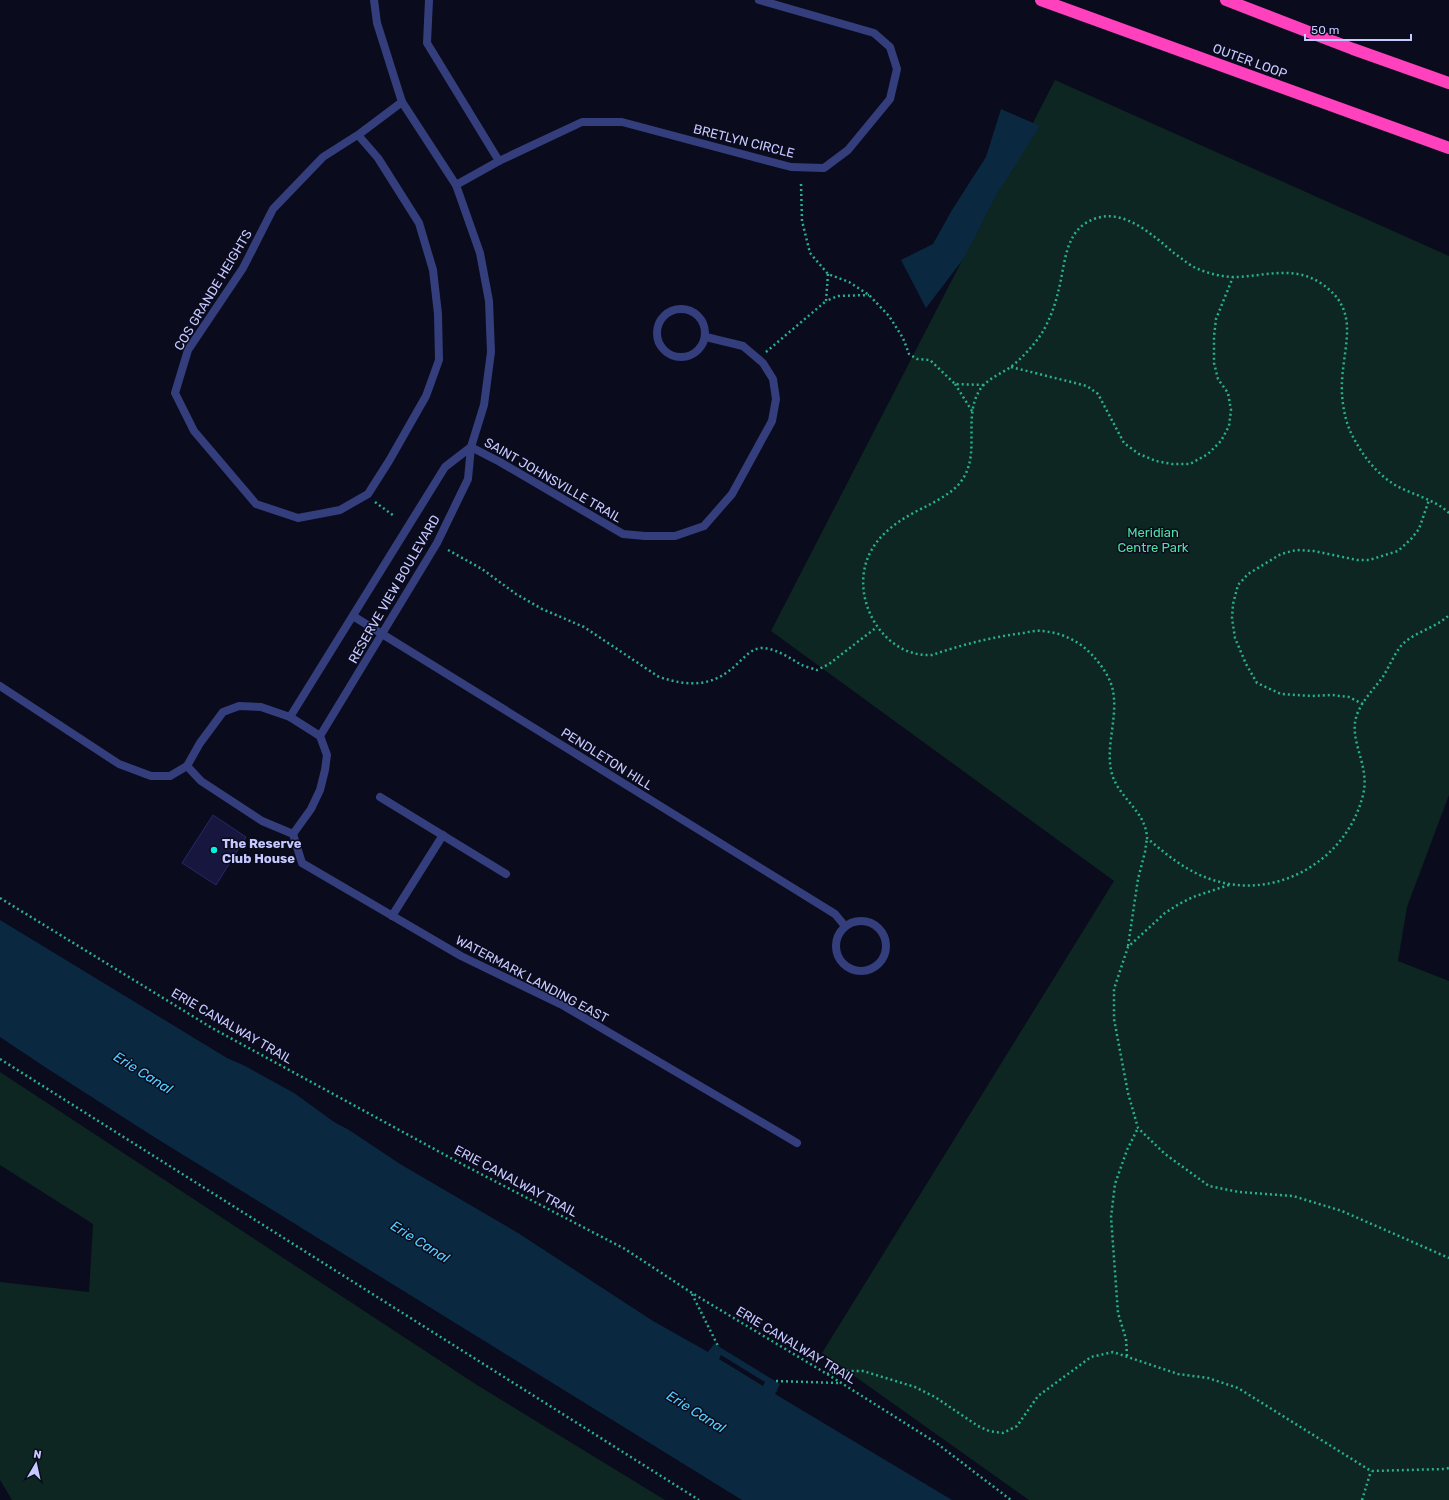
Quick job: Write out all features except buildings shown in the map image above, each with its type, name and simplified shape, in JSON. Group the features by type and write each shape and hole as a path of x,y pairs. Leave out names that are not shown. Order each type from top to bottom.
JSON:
{"highway":[{"name":"OUTER LOOP","path":"1041,0 1054,2 1449,148"},
{"path":"1226,0 1353,49 1449,83"}],"street":[{"name":"RESERVE VIEW BOULEVARD","path":"320,736 437,543 468,479 471,448 484,405 491,352 490,301 480,254 456,185 402,102 377,23 374,0"},
{"path":"430,0 427,43 499,161"},
{"name":"BRETLYN CIRCLE","path":"456,185 499,161 582,122 622,122 791,167 824,168 848,150 890,99 897,69 890,47 874,33 760,0"},
{"name":"COS GRANDE HEIGHTS","path":"358,135 378,158 419,223 433,270 438,314 439,360 426,396 389,461 368,494 340,510 298,518 256,504 194,431 176,393 188,350 243,268 273,209 323,157 358,135 402,102"},
{"path":"677,309 690,310 697,314 705,328 706,337 699,351 692,356 676,358 663,350 658,344 656,336 660,320 666,314 677,309"},
{"name":"SAINT JOHNSVILLE TRAIL","path":"471,448 500,462 623,534 675,536 704,526 732,494 772,421 776,400 773,379 763,363 743,346 706,337"},
{"name":"RESERVE VIEW BOULEVARD","path":"290,717 445,467 471,448"},
{"name":"PENDLETON HILL","path":"353,616 835,914 845,926"},
{"path":"0,686 119,764 152,776 170,776 187,766 200,742 223,712 239,706 261,707 290,717 320,736 327,755 322,783 312,809 293,834 262,821 201,780 187,766"},
{"path":"380,797 506,874"},
{"name":"WATERMARK LANDING EAST","path":"293,834 302,862 461,956 564,1006 797,1144"},
{"path":"392,916 443,835"},
{"path":"865,921 877,926 886,940 887,948 880,963 865,971 853,970 842,963 838,956 836,940 839,932 845,926 852,922 865,921"}],"path":[{"path":"801,184 802,221 810,253 828,274 849,282 869,295 889,316 902,338 909,354 917,359 930,360 955,384 972,412"},
{"path":"1449,514 1430,500 1396,485 1380,475 1366,458 1351,433 1345,415 1342,393 1343,373 1348,340 1348,324 1342,305 1333,292 1310,277 1296,273 1283,272 1234,277 1212,274 1193,268 1149,233 1127,220 1111,217 1097,218 1081,226 1068,245 1058,292 1048,324 1036,341 1010,367 986,382 979,391 974,401 972,412 972,448 968,470 959,484 945,496 907,516 894,525 881,538 868,556 862,587 868,610 877,627 900,648 911,653 932,655 992,639 1040,631 1061,634 1075,640 1088,650 1099,663 1107,676 1113,690 1114,720 1110,756 1112,775 1117,786 1135,808 1147,830 1145,852 1138,879 1128,947 1114,989 1114,1019 1128,1093 1138,1128 1166,1154 1209,1186 1239,1192 1293,1196 1342,1211 1449,1258"},
{"path":"826,301 828,274"},
{"path":"1010,367 1087,386 1098,394 1124,443 1139,454 1156,461 1172,464 1190,464 1213,450 1221,441 1229,426 1231,410 1228,393 1218,379 1214,363 1214,336 1216,319 1234,277"},
{"path":"758,359 826,301 838,296 869,295"},
{"path":"955,384 983,385"},
{"path":"373,500 394,516"},
{"path":"1363,704 1349,697 1332,695 1312,696 1281,694 1257,684 1246,664 1235,638 1232,618 1233,604 1238,585 1248,574 1281,554 1296,550 1314,551 1357,560 1369,560 1398,551 1419,529 1430,500"},
{"path":"448,550 482,569 516,594 542,609 584,627 659,677 671,681 700,684 717,679 733,668 752,650 760,648 786,655 801,665 817,670 842,655 877,627"},
{"path":"1128,947 1165,913 1179,904 1193,897 1229,885 1266,885 1287,879 1304,871 1330,852 1344,838 1351,827 1363,795 1365,782 1364,769 1355,738 1354,726 1358,713 1404,642 1449,615"},
{"path":"1147,838 1174,861 1203,876 1229,885"},
{"name":"ERIE CANALWAY TRAIL","path":"0,898 212,1028 458,1162 625,1249 692,1293 827,1374 934,1442 1011,1500"},
{"path":"0,1059 699,1500"},
{"path":"1127,1356 1126,1339 1118,1313 1111,1217 1115,1184 1127,1150 1138,1128"},
{"path":"692,1293 718,1346"},
{"path":"827,1374 840,1370 862,1371 915,1387 935,1397 978,1426 989,1431 1003,1433 1017,1426 1038,1396 1092,1357 1113,1352 1178,1374 1208,1378 1238,1388 1371,1471 1449,1468"},
{"path":"776,1381 841,1383"},
{"path":"1362,1500 1371,1471"}],"green space":[{"name":"Meridian Centre Park","path":"1055,80 1449,256 1449,795 1407,907 1398,961 1449,981 1449,1500 1029,1500 822,1353 1114,881 771,631"},
{"path":"0,1072 477,1385 665,1500 12,1500 0,1480 0,1282 89,1292 93,1224 0,1165"}],"water":[{"path":"1001,109 1040,126 995,197 964,258 926,308 901,260 933,244 952,210 986,157"},
{"name":"Erie Canal","path":"0,920 227,1058 245,1066 294,1093 334,1122 349,1130 400,1164 518,1233 653,1321 708,1352 714,1344 718,1346 780,1384 775,1394 952,1500 742,1500 151,1135 0,1037","holes":["721,1355 765,1382 763,1386 719,1359"]}],"place":[{"name":"The Reserve Club House","path":"214,850"}]}
